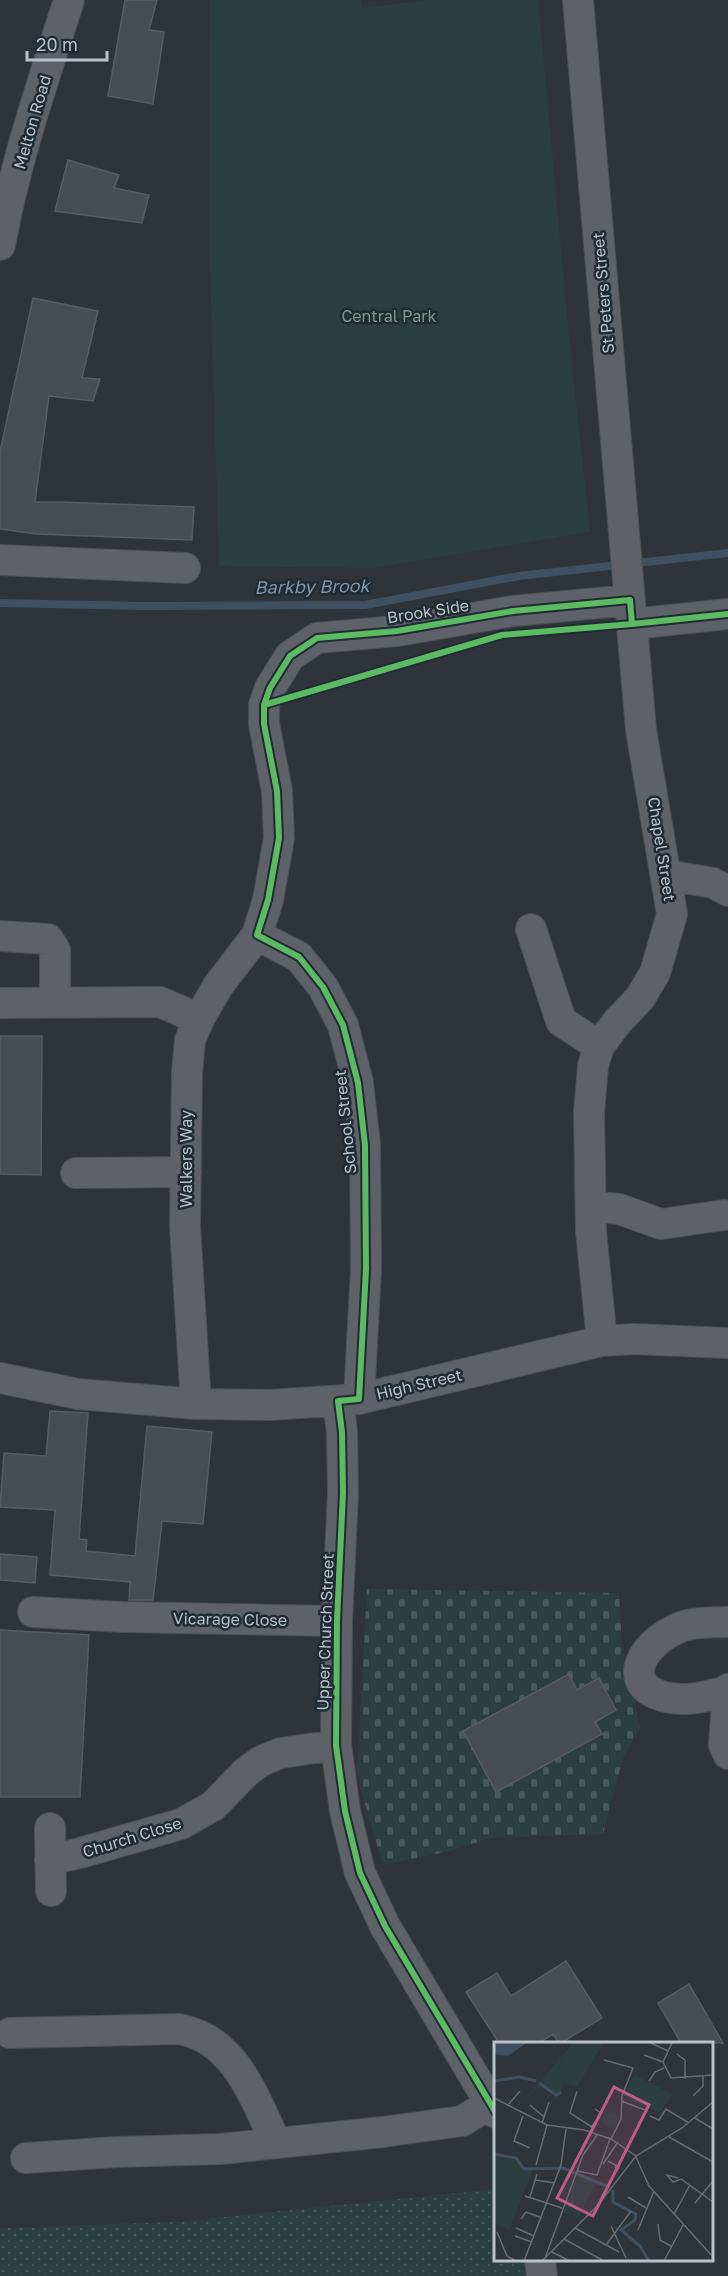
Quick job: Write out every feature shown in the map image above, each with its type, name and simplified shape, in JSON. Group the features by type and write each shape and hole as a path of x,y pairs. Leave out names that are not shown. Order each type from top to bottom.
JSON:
{"street":[{"name":"Melton Road","path":"0,245 38,98 69,0"},
{"name":"St Peters Street","path":"578,0 630,604"},
{"path":"0,560 185,568"},
{"name":"Brook Side","path":"257,935 268,900 279,838 277,790 264,724 264,705 270,688 290,656 316,638 397,631 513,611 630,604 728,614"},
{"name":"Chapel Street","path":"602,1341 591,1231 589,1113 593,1066 599,1046 640,998 655,973 672,914 641,730 630,604"},
{"path":"667,874 713,884 728,891"},
{"path":"531,929 561,1021 599,1046"},
{"name":"Walkers Way","path":"196,1404 185,1226 187,1073 190,1040 198,1019 218,986 257,935"},
{"name":"School Street","path":"257,935 299,957 323,987 343,1024 358,1083 365,1145 366,1269 349,1400"},
{"path":"0,936 48,939 55,950 55,1002"},
{"path":"0,1003 160,1002 198,1019"},
{"path":"76,1173 186,1172"},
{"path":"591,1206 619,1209 661,1224 724,1215"},
{"name":"High Street","path":"0,1378 78,1394 196,1404 270,1405 349,1400 602,1341 633,1339 728,1343"},
{"name":"Upper Church Street","path":"349,1400 342,1432 343,1493 337,1621 336,1744 345,1811 360,1873 385,1926 493,2109"},
{"name":"Vicarage Close","path":"33,1612 122,1617 337,1621"},
{"path":"728,1622 694,1623 674,1630 644,1654 638,1668 641,1683 650,1692 668,1698 685,1700 728,1690 724,1745 728,1754"},
{"name":"Church Close","path":"50,1860 181,1824 213,1806 246,1772 261,1761 281,1753 336,1744"},
{"path":"50,1828 51,1891"},
{"path":"10,2033 179,2029 196,2032 235,2062 276,2143"},
{"path":"26,2158 220,2149 462,2121 493,2109"},
{"path":"540,2261 542,2276"}],"green space":[{"name":"Central Park","path":"210,0 361,0 362,8 428,0 538,0 569,336 590,532 373,568 219,566 209,239"},
{"path":"367,1589 619,1593 622,1641 640,1729 623,1758 603,1834 490,1838 450,1851 383,1865 357,1776"},
{"path":"494,2189 494,2261 527,2261 529,2276 0,2276 0,2228 175,2222"}],"building":[{"path":"125,0 157,0 149,30 164,32 153,104 108,96"},
{"path":"68,160 119,175 114,188 149,195 142,223 55,211"},
{"path":"33,298 98,311 82,378 100,379 93,401 49,396 35,502 194,507 192,540 36,534 0,529 0,452"},
{"path":"0,1036 42,1036 41,1175 0,1174"},
{"path":"50,1411 88,1413 79,1539 87,1540 86,1551 135,1556 147,1426 212,1432 203,1524 162,1521 153,1600 129,1600 130,1582 50,1575 55,1510 0,1507 4,1453 46,1456"},
{"path":"0,1554 37,1557 35,1583 0,1580"},
{"path":"0,1630 89,1635 80,1797 0,1797"},
{"path":"569,1674 577,1690 599,1678 616,1710 595,1722 602,1734 496,1792 463,1731"},
{"path":"566,1961 602,2018 563,2042 558,2042 553,2034 541,2042 498,2042 466,1992 497,1973 511,1996"},
{"path":"689,1984 723,2043 680,2042 658,2003"}],"waterway":[{"name":"Barkby Brook","path":"0,603 142,606 365,605 519,576 728,553"}],"cycle path":[{"path":"494,2110 385,1926 360,1873 345,1811 336,1745 337,1621 343,1493 342,1432 338,1401 359,1399 366,1269 365,1145 358,1083 343,1025 323,987 299,957 257,935 268,900 279,838 277,791 264,724 264,705 270,688 290,656 317,638 397,631 513,611 630,600 632,624"},
{"path":"264,705 502,635 728,614"}]}
